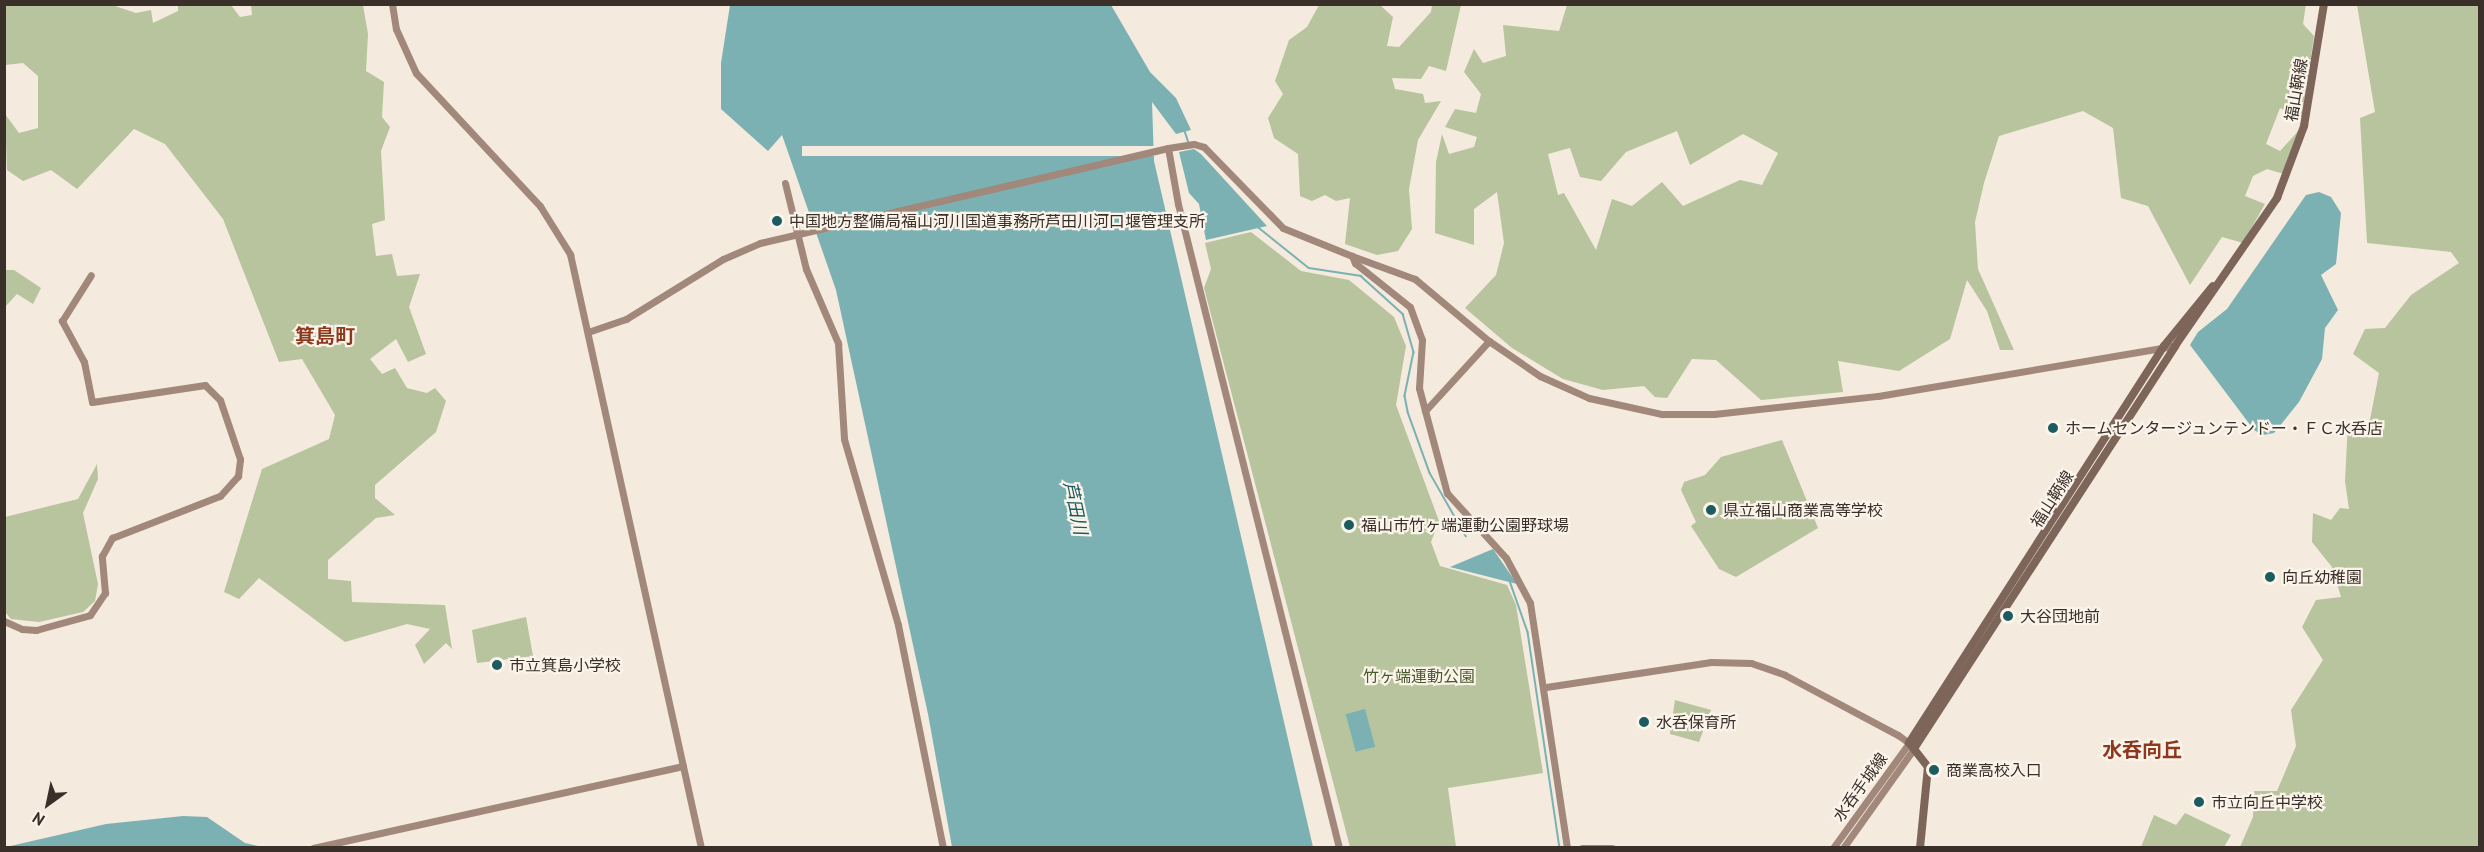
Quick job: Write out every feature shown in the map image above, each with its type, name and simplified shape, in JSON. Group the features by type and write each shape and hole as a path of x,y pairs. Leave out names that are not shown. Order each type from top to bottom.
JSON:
{"main road":[{"name":"福山鞆線","path":"1912,745 2175,346 2259,228 2293,162 2324,4"},
{"name":"福山鞆線","path":"1912,745 2164,346 2196,301 2229,270"},
{"path":"1912,745 1928,767 1920,848"}],"street":[{"path":"392,4 396,29 416,73 540,206 559,232 570,254 701,848"},
{"path":"588,332 626,319 748,247 1168,148 1194,144 1204,147 1291,234 1415,279 1489,341 1563,387 1662,414 1714,414 1878,396 2164,346 2175,346"},
{"path":"1168,148 1178,204 1339,848"},
{"path":"785,183 806,269 838,342 844,439 898,625 943,848"},
{"path":"1353,256 1355,262 1410,307 1422,340 1418,367 1425,411 1447,494 1464,517 1498,547 1525,590 1546,687 1567,848"},
{"path":"4,621 22,630 36,630 90,615 105,593 102,556 112,538 220,496 238,476 240,459 220,400 205,386 92,402 84,362 62,321 91,275"},
{"path":"1425,411 1489,341"},
{"path":"1546,687 1711,662 1750,663 1785,675 1912,745"},
{"name":"水呑手城線","path":"1833,848 1912,745"},
{"name":"水呑手城線","path":"1843,848 1912,745"},
{"path":"313,848 683,766"},
{"path":"1582,848 1612,848"}],"green space":[{"path":"5,4 112,5 136,13 151,10 153,23 178,11 178,5 231,5 240,17 252,15 251,5 363,5 368,34 366,71 384,82 382,117 390,127 381,151 385,220 372,224 376,256 392,254 397,276 420,274 409,307 426,354 408,362 396,339 370,359 382,374 395,368 407,388 427,393 435,388 446,401 436,432 375,485 375,498 395,515 376,518 328,560 328,579 351,581 352,602 445,605 452,649 446,643 424,664 415,645 430,629 407,624 345,642 259,578 239,599 224,592 262,469 329,439 335,415 302,359 279,362 223,219 165,144 134,129 77,189 51,170 23,181 7,170 5,114 19,133 38,128 38,76 23,63 5,65"},
{"path":"2306,4 2303,24 2314,36 2302,117 2280,108 2266,144 2280,151 2300,129 2284,174 2267,169 2253,176 2245,196 2265,204 2243,243 2222,237 2190,285 2148,206 2121,198 2113,128 2083,111 1999,136 1984,183 1975,222 1978,269 2014,350 2000,350 1987,311 1967,280 1950,339 1899,371 1838,361 1843,392 1761,400 1716,360 1692,359 1667,398 1655,397 1644,386 1603,390 1563,379 1512,348 1465,308 1496,275 1504,243 1497,192 1474,209 1474,245 1435,233 1436,162 1442,134 1449,154 1474,147 1477,137 1445,127 1455,109 1476,113 1481,94 1464,72 1474,49 1483,63 1506,56 1503,25 1559,31 1567,5","holes":["1677,131 1690,165 1743,134 1778,153 1762,185 1740,180 1683,206 1662,182 1632,206 1612,199 1596,250 1564,193 1558,195 1548,154 1570,148 1580,177 1601,181 1626,152"]},
{"path":"1319,5 1380,5 1393,17 1387,46 1399,47 1431,12 1432,5 1461,5 1446,71 1429,66 1421,79 1392,78 1395,89 1423,94 1425,103 1441,101 1418,140 1409,189 1412,229 1398,251 1377,255 1345,244 1350,198 1336,201 1325,195 1312,201 1300,196 1298,154 1274,138 1268,118 1283,94 1275,81 1289,40 1307,27"},
{"path":"2357,5 2479,5 2479,847 2240,847 2253,817 2254,791 2277,791 2296,746 2291,710 2323,660 2302,627 2316,600 2341,597 2332,567 2312,542 2313,513 2331,520 2340,508 2349,509 2345,481 2348,423 2368,430 2379,373 2353,354 2365,329 2385,328 2411,295 2459,263 2451,252 2367,243 2360,118 2375,112"},
{"name":"竹ヶ端運動公園","path":"1251,232 1301,271 1349,280 1394,317 1406,346 1396,405 1439,521 1431,542 1440,566 1507,585 1516,605 1543,773 1448,788 1456,847 1350,847 1204,288 1211,269 1205,243"},
{"path":"4,270 14,270 41,288 33,304 17,294 5,307"},
{"path":"1782,440 1818,528 1736,577 1719,569 1691,526 1696,522 1681,490 1684,482 1705,475 1721,457"},
{"path":"97,464 98,479 83,513 98,584 95,601 83,612 39,622 11,619 5,612 5,517 78,499"},
{"path":"526,617 533,656 477,663 472,630"},
{"path":"1675,700 1711,710 1699,742 1670,734"},
{"path":"2185,813 2231,835 2224,847 2141,847 2154,815 2176,825"}],"water":[{"name":"芦田川","path":"730,5 1111,5 1150,72 1176,98 1191,130 1176,134 1152,102 1154,161 1313,847 952,847 928,714 836,290 782,135 768,151 721,109 721,63"},
{"path":"1194,149 1267,226 1206,240 1199,204 1189,193 1179,152"},
{"path":"2319,192 2331,197 2341,213 2336,264 2321,275 2338,310 2325,328 2322,359 2299,402 2274,433 2263,435 2254,430 2190,345 2198,332 2227,309 2306,195"},
{"path":"1493,549 1517,584 1450,567"},
{"path":"1365,709 1375,747 1356,752 1346,714"},
{"path":"183,816 207,817 245,843 262,847 6,847 106,824"}],"pier":[{"path":"802,146 1157,146 1157,156 802,156"}],"waterway":[{"path":"1185,131 1189,143"},
{"path":"1258,227 1309,268 1361,276 1403,314 1414,352 1405,396 1408,412 1430,473 1458,522"},
{"path":"1463,531 1466,536"},
{"path":"1510,581 1528,632 1560,848"}],"place":[{"name":"中国地方整備局福山河川国道事務所芦田川河口堰管理支所","path":"777,221"},
{"name":"ホームセンタージュンテンドー・ＦＣ水呑店","path":"2053,428"},
{"name":"県立福山商業高等学校","path":"1711,510"},
{"name":"福山市竹ヶ端運動公園野球場","path":"1349,525"},
{"name":"向丘幼稚園","path":"2270,577"},
{"name":"大谷団地前","path":"2008,616"},
{"name":"市立箕島小学校","path":"497,665"},
{"name":"水呑保育所","path":"1644,722"},
{"name":"商業高校入口","path":"1934,770"},
{"name":"市立向丘中学校","path":"2199,802"}],"district":[{"name":"箕島町","path":"325,336"},
{"name":"水呑向丘","path":"2142,750"}]}
